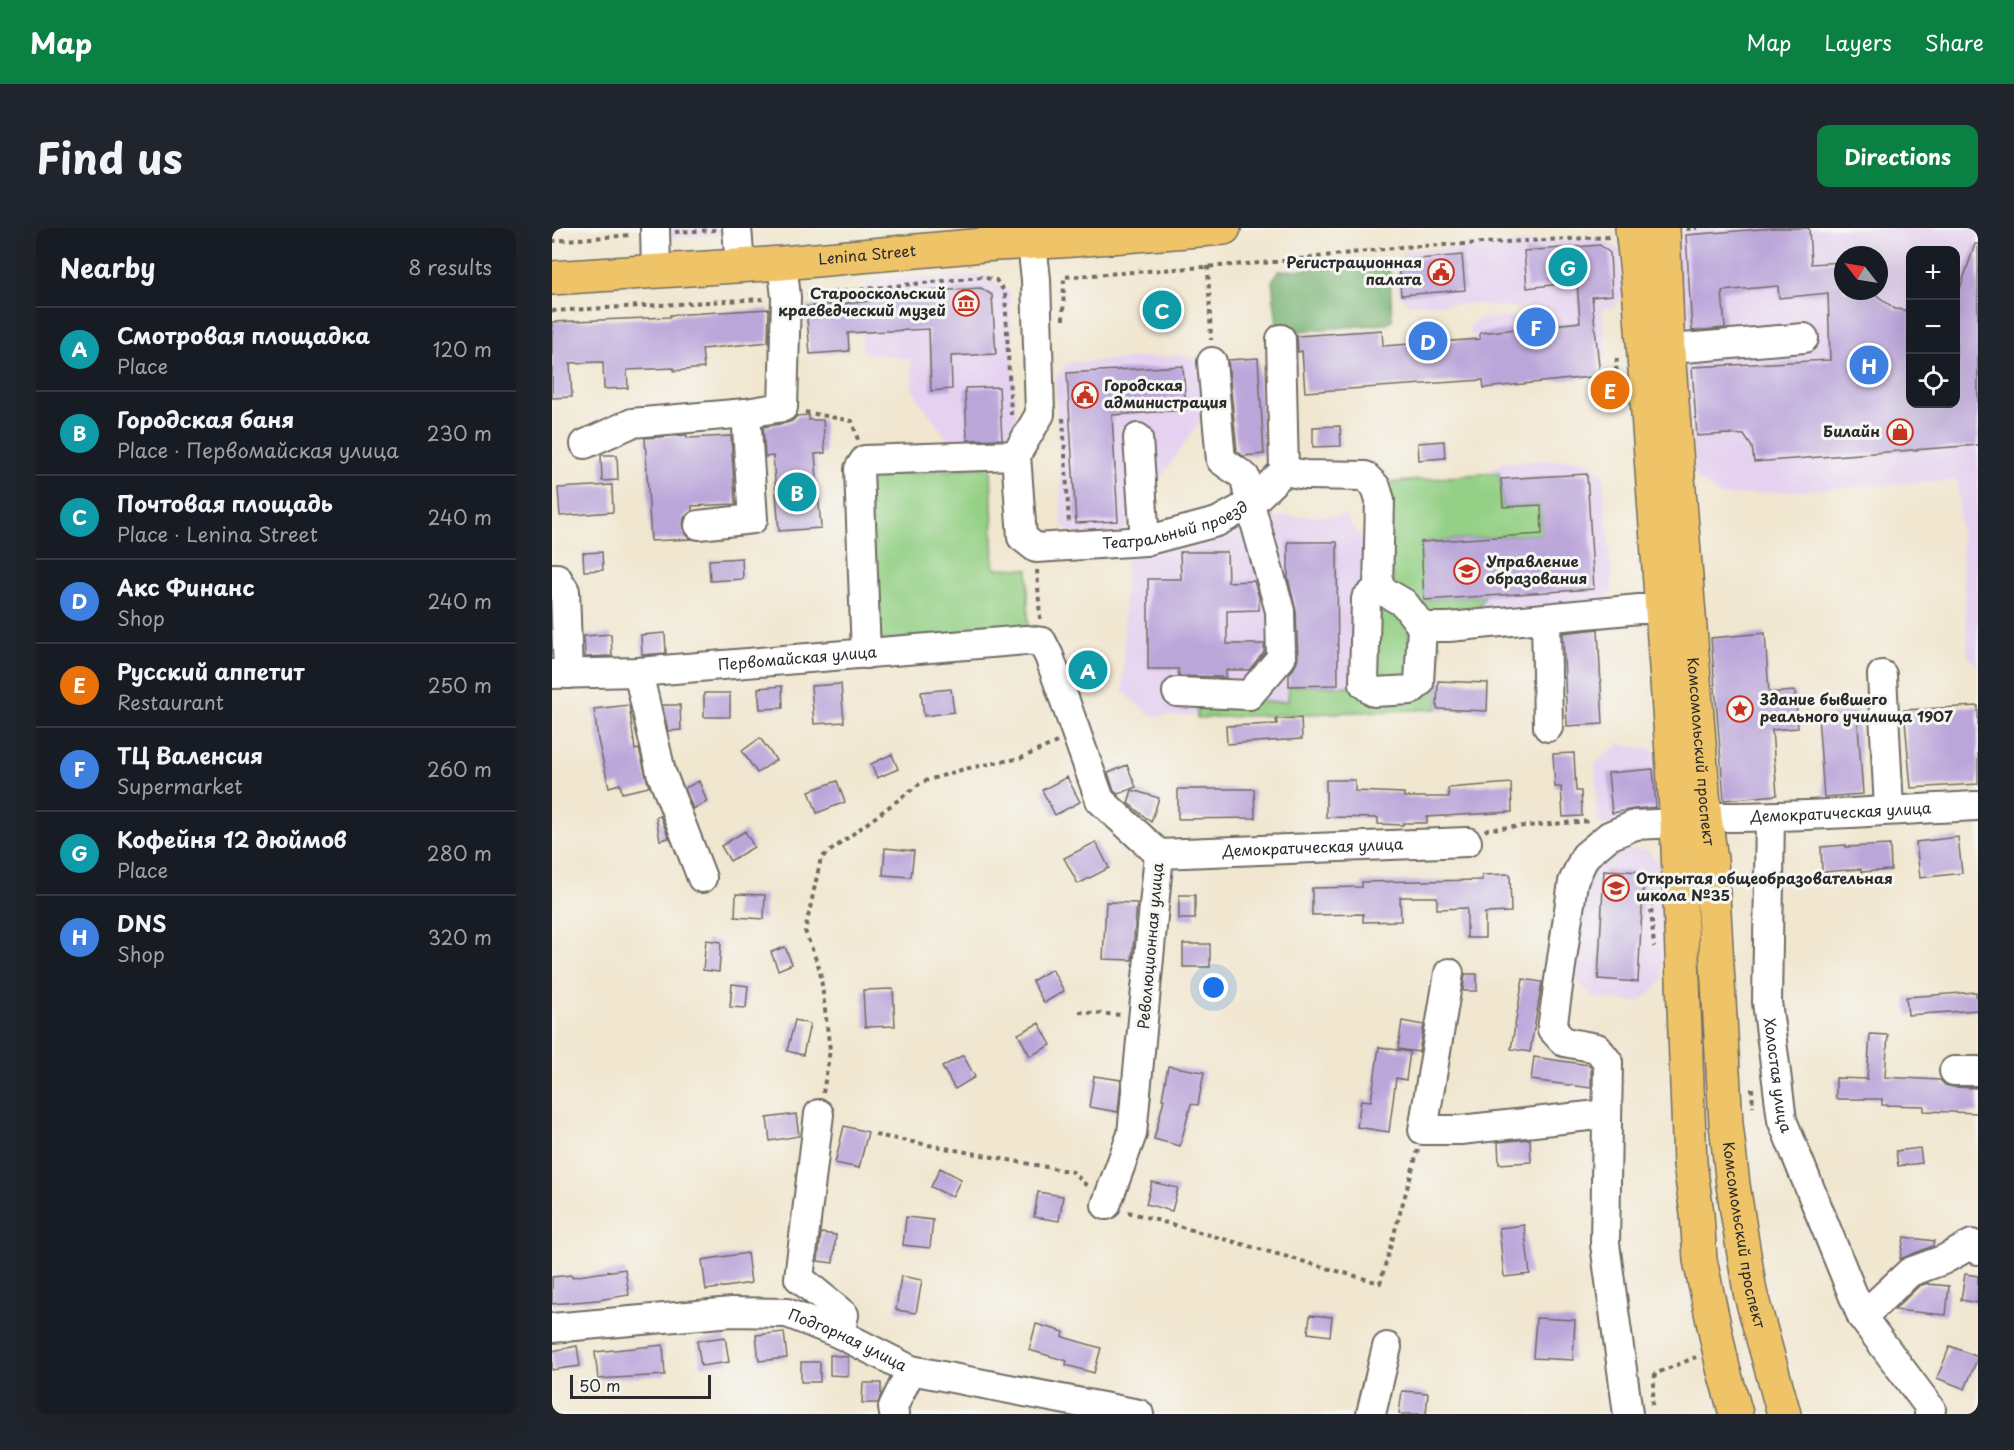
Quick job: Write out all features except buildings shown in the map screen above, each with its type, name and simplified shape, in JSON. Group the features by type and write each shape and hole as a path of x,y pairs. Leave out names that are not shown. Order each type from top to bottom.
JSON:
{"main road":[{"name":"Lenina Street","path":"552,278 782,263 995,244 1031,236 1224,228"},
{"name":"Комсомольский проспект","path":"1663,228 1691,820 1690,1164 1700,1260 1723,1368 1736,1414"},
{"name":"Комсомольский проспект","path":"1625,232 1640,300 1662,609 1691,820 1711,859 1726,1124 1733,1185 1750,1292 1784,1414"}],"street":[{"path":"655,228 656,270"},
{"path":"737,228 740,265"},
{"path":"1031,236 1036,279 1040,414 1016,455 1022,537 1036,548"},
{"path":"585,444 632,423 746,413 783,407 786,297 782,263"},
{"path":"1668,351 1804,338"},
{"path":"1250,504 1284,471 1281,339"},
{"path":"1212,362 1221,460 1245,477 1250,504"},
{"path":"699,525 753,519 746,413"},
{"path":"1138,438 1145,541"},
{"path":"866,654 859,469 865,460 1016,455"},
{"path":"1284,471 1306,475 1365,476 1376,488 1380,500 1378,588 1366,599 1364,684 1374,692 1412,690 1419,683 1422,627 1404,603 1378,588"},
{"name":"Театральный проезд","path":"1036,548 1145,541 1217,522 1250,504 1280,611 1281,658 1249,695 1177,692"},
{"path":"552,578 558,578 565,591 560,674"},
{"path":"1422,627 1449,627 1662,609"},
{"path":"1546,618 1548,727"},
{"name":"Первомайская улица","path":"560,674 638,672 1026,640 1042,642"},
{"name":"Революционная улица","path":"1042,642 1100,800 1159,854 1132,1134 1106,1205"},
{"path":"638,672 662,772 702,878"},
{"path":"1882,675 1889,809"},
{"name":"Демократическая улица","path":"1607,1114 1608,1062 1597,1048 1564,1042 1552,1029 1573,882 1585,856 1609,836 1635,825 1691,820 1770,818 1889,809 1978,809"},
{"name":"Холостая улица","path":"1770,818 1767,1002 1782,1120 1862,1317 1934,1412"},
{"name":"Демократическая улица","path":"1159,854 1478,835"},
{"path":"1449,973 1424,1130 1472,1128 1607,1114 1605,1244 1628,1414"},
{"path":"819,1114 799,1278 844,1314 840,1334"},
{"path":"1862,1317 1910,1272 1943,1260 1972,1244 1978,1250"},
{"name":"Подгорная улица","path":"552,1328 732,1312 787,1313 840,1334 911,1370 1139,1414"},
{"path":"1371,1414 1387,1347"},
{"path":"894,1414 893,1407 911,1370"}],"path":[{"path":"1062,325 1064,277 1274,262 1401,247 1625,232"},
{"path":"1208,267 1212,362"},
{"path":"552,311 786,297 981,278 996,280 1005,292 1012,418"},
{"path":"1616,367 1618,348"},
{"path":"783,407 852,421 865,460"},
{"path":"1063,407 1070,546"},
{"path":"1036,548 1042,642"},
{"path":"819,1114 830,1050 820,970 805,931 821,858 922,782 964,769 1021,758 1076,734"},
{"path":"1478,835 1592,820"},
{"path":"1079,1012 1144,1016"},
{"path":"875,1135 1073,1172 1106,1205 1380,1283 1424,1130"},
{"path":"1652,1414 1655,1374 1705,1353"}],"shaded area":[{"path":"646,228 723,228 716,235 659,238"},
{"path":"1688,228 1978,228 1978,666 1968,656 1957,480 1721,496 1696,478 1673,241"},
{"path":"1599,237 1621,251 1623,295 1615,307 1602,309 1607,354 1598,363 1480,339 1470,334 1470,325 1479,319 1562,314 1476,304 1408,304 1397,292 1396,270 1403,252"},
{"path":"987,275 1010,293 1017,436 1001,452 962,452 950,443 913,390 910,359 863,353 859,294 872,279"},
{"path":"1181,355 1202,361 1204,415 1132,520 1118,534 1076,536 1062,525 1055,380 1067,363"},
{"path":"1584,459 1603,474 1613,590 1597,606 1414,612 1419,521 1503,462"},
{"path":"1283,516 1344,516 1365,542 1364,683 1344,712 1151,716 1123,692 1125,563 1151,532"},
{"path":"1619,744 1653,750 1667,763 1667,812 1612,827 1597,823 1595,763"},
{"path":"1601,848 1648,850 1666,873 1662,982 1639,1003 1593,997 1576,979 1587,868"}],"green space":[{"path":"1381,264 1390,270 1392,320 1385,324 1287,332 1277,324 1272,281 1279,271"},
{"path":"991,467 994,568 1028,569 1028,630 881,641 868,476"},
{"path":"1499,472 1503,507 1541,505 1542,534 1421,542 1425,600 1485,596 1474,613 1432,620 1396,590 1391,571 1379,484"},
{"path":"1378,598 1408,620 1411,675 1374,683"},
{"path":"1437,640 1440,644 1437,709 1197,718 1197,705 1288,701 1289,686 1362,686 1423,696 1426,643"}],"place":[{"name":"Кофейня 12 дюймов","path":"1568,267"},
{"name":"Регистрационная палата","path":"1441,272"},
{"name":"Старооскольский краеведческий музей","path":"966,303"},
{"name":"Почтовая площадь","path":"1162,310"},
{"name":"ТЦ Валенсия","path":"1536,327"},
{"name":"Акс Финанс","path":"1428,341"},
{"name":"DNS","path":"1869,365"},
{"name":"Русский аппетит","path":"1610,390"},
{"name":"Городская администрация","path":"1085,395"},
{"name":"Билайн","path":"1900,432"},
{"name":"Городская баня","path":"797,492"},
{"name":"Управление образования","path":"1467,571"},
{"name":"Смотровая площадка","path":"1088,670"},
{"name":"Здание бывшего реального училища 1907","path":"1740,709"},
{"name":"Открытая общеобразовательная школа №35","path":"1616,888"}]}
